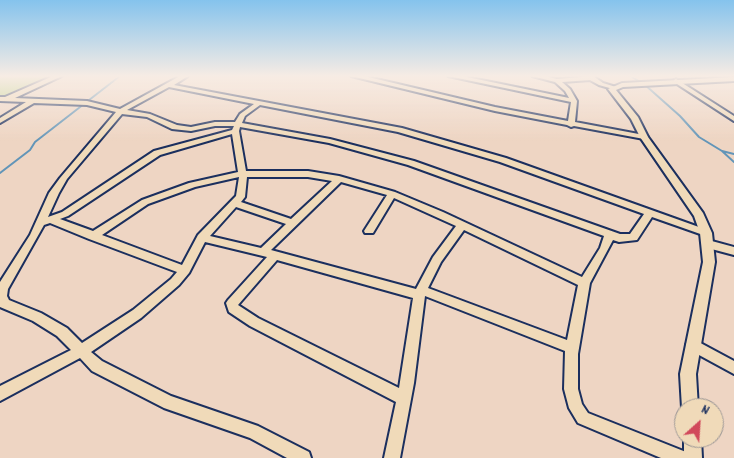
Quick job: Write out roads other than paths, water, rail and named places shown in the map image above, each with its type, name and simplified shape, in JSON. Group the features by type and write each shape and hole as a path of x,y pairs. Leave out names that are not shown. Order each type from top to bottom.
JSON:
{"street":[{"path":"146,97 122,111 64,178 54,193 47,222 2,289 1,296 4,303 36,317 62,332 83,350 97,366 169,403 253,431 303,458"},
{"path":"230,97 378,124 462,147 503,160 649,214 734,251"},
{"path":"449,97 571,125 644,137"},
{"path":"556,97 574,101"},
{"path":"571,125 575,108 572,97"},
{"path":"618,97 635,119 644,137 699,216 707,239 709,262 688,374 689,398"},
{"path":"702,97 734,119"},
{"path":"3,99 31,102 84,103 148,115 175,127 186,128 216,124 338,143 411,162 610,235 627,238 633,237 649,214"},
{"path":"0,121 31,102"},
{"path":"0,394 83,350 159,297 185,270 202,238 235,203 242,190 242,174 236,128 242,115 259,103"},
{"path":"723,111 734,112"},
{"path":"47,222 157,153 236,128"},
{"path":"93,236 145,202 192,185 242,174 282,173 339,179 392,194 584,283"},
{"path":"339,179 293,223 232,303 233,308 254,322 403,398"},
{"path":"369,231 392,194"},
{"path":"235,203 293,223"},
{"path":"47,222 93,236 185,270"},
{"path":"392,458 420,293 437,260 462,225"},
{"path":"610,235 605,248 584,283 571,347 571,389 576,408 584,418 680,458"},
{"path":"202,238 420,293 571,347"},
{"path":"693,345 734,368"}],"waterway":[{"path":"0,173 30,150 35,142 92,97"},
{"path":"659,97 680,116 699,137 722,151"},
{"path":"722,151 734,154"},
{"path":"722,151 734,162"}]}
